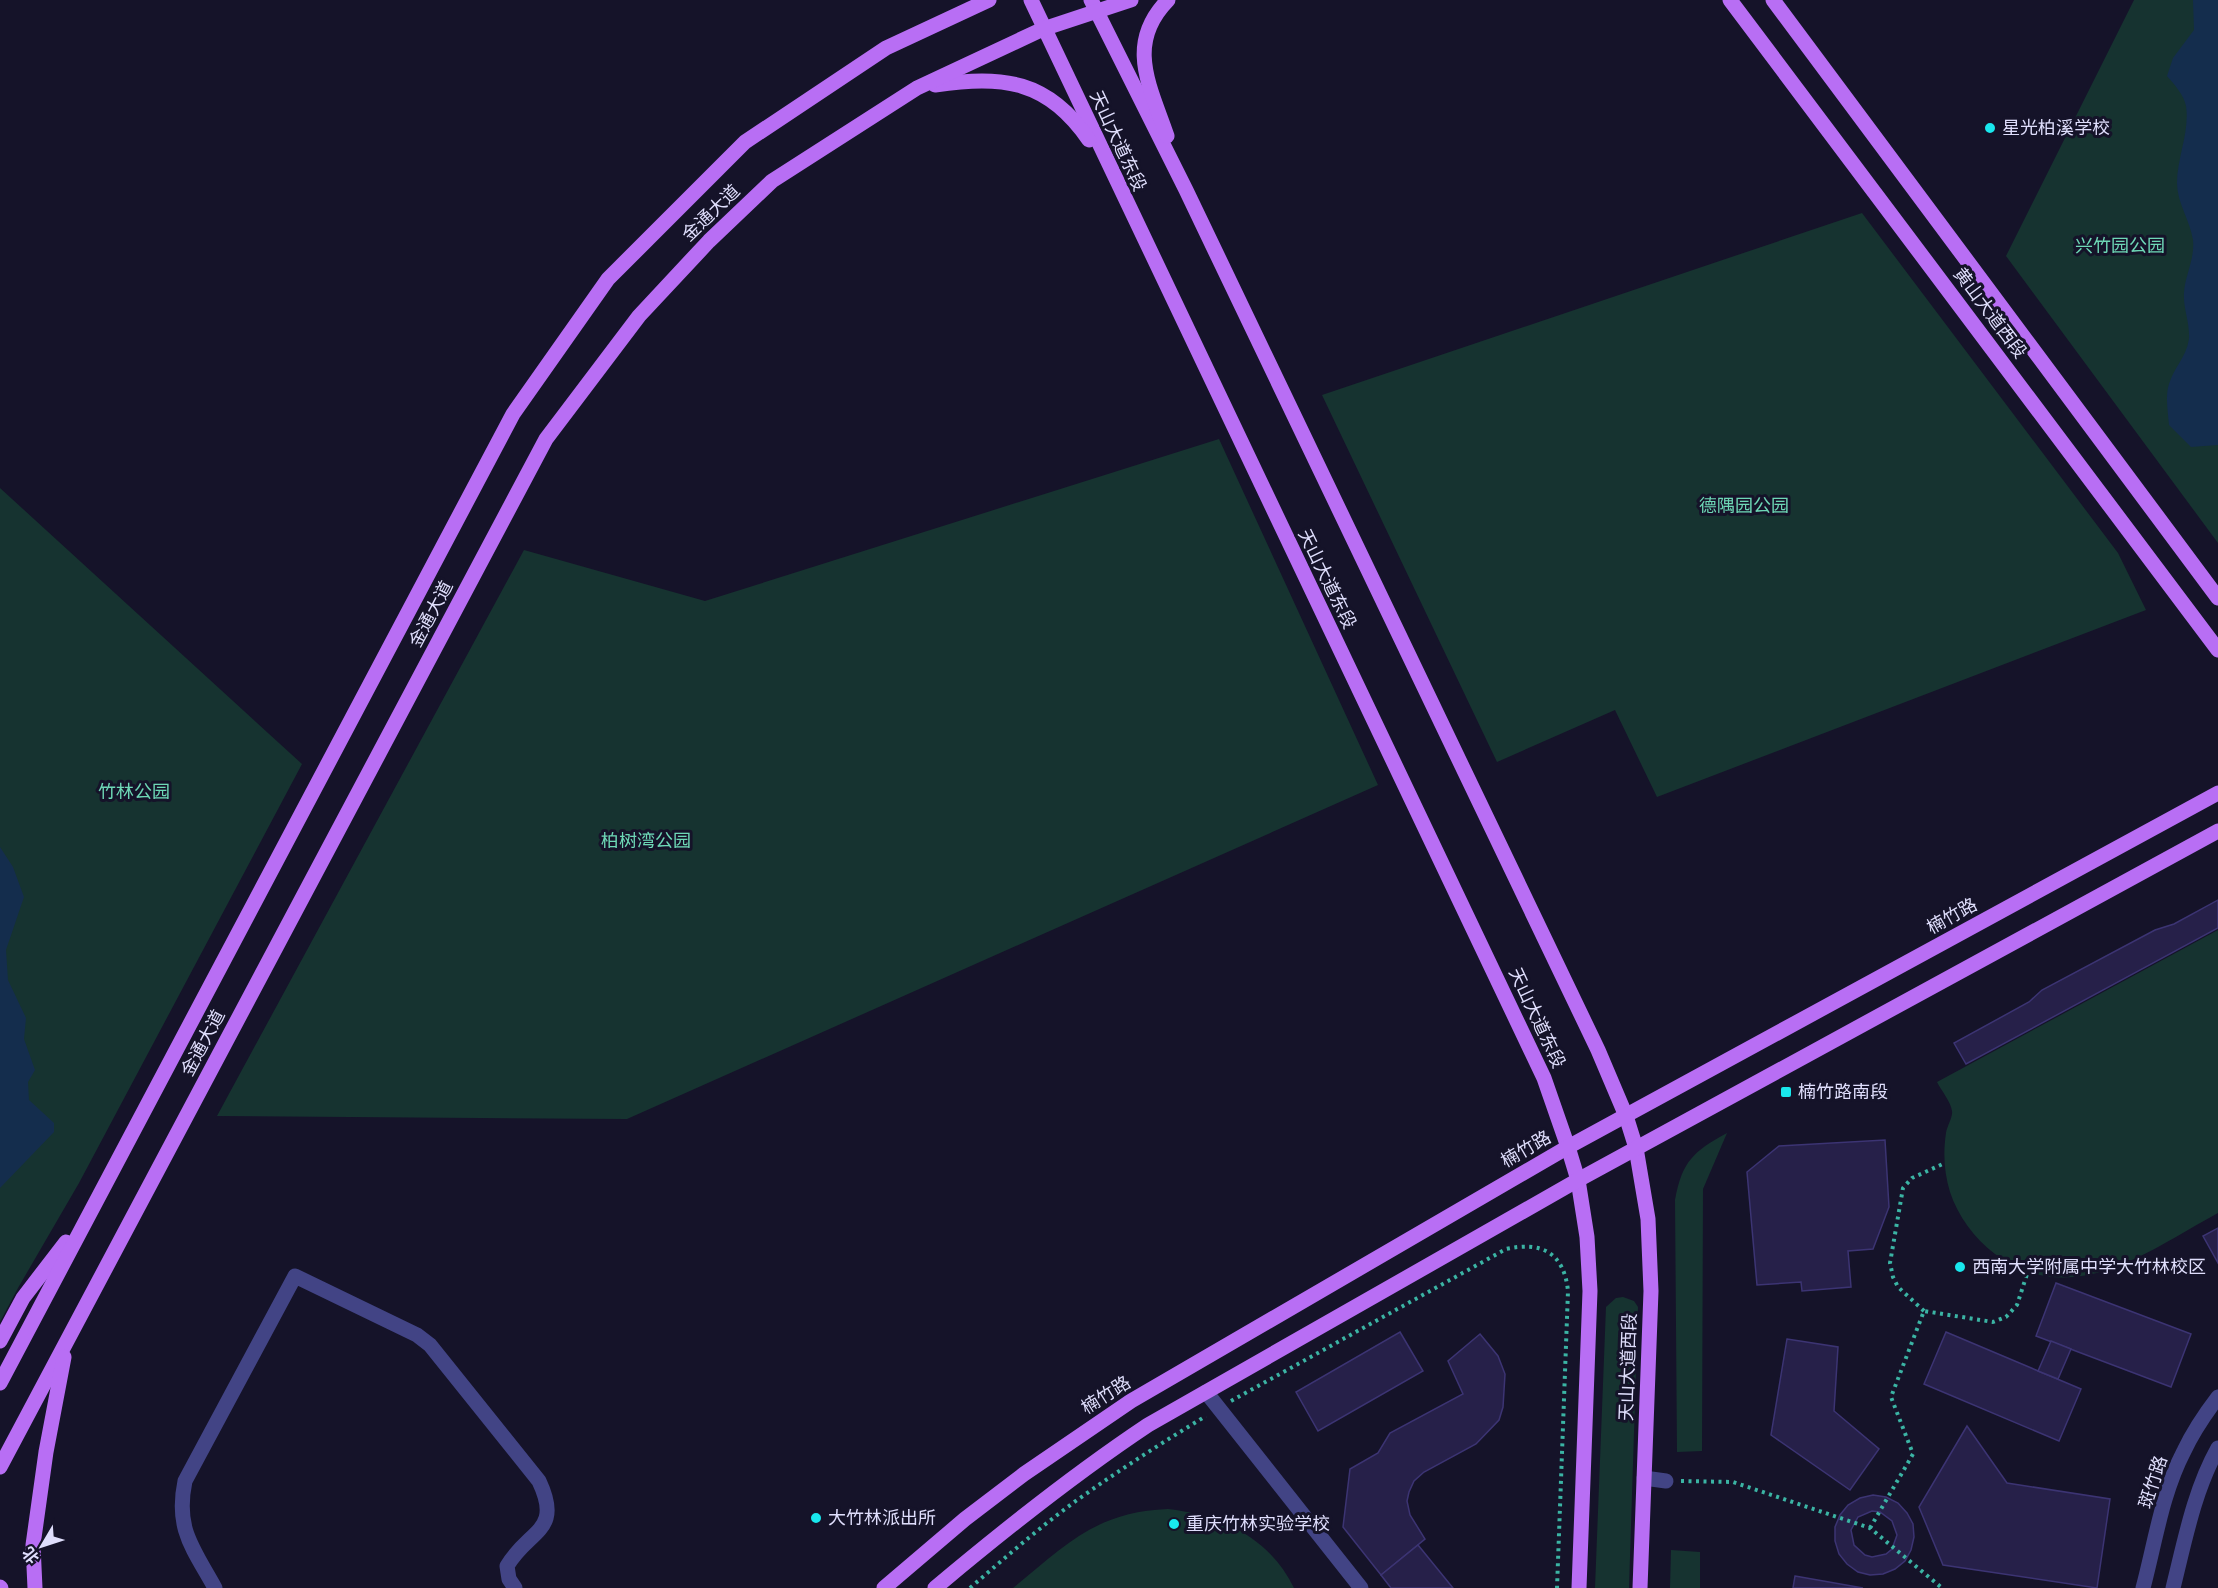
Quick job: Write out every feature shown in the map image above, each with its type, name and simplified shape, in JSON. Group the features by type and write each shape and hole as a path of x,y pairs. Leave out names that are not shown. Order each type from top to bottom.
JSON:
{"main road":[{"name":"金通大道","path":"0,1383 513,414 608,279 745,142 886,48 989,0"},
{"name":"天山大道东段","path":"1031,0 1544,1078 1569,1147 1578,1180"},
{"name":"金通大道","path":"0,1467 546,439 639,316 708,241 772,181 917,87 1093,6 1131,0"},
{"path":"1168,0 1156,13 1147,29 1143,51 1148,78 1186,190"},
{"name":"黄山大道西段","path":"1730,0 2218,650"},
{"name":"黄山大道西段","path":"1773,0 2218,598"},
{"name":"天山大道东段","path":"1093,6 1186,190 1598,1050 1626,1116 1636,1148"},
{"path":"917,87 968,80 992,80 1018,84 1046,95 1067,113 1110,170"},
{"name":"楠竹路","path":"884,1588 965,1519 1024,1474 1131,1401 1569,1147 2218,793"},
{"path":"935,1588 1040,1500 1090,1463 1148,1425 1578,1180 2218,831"},
{"name":"天山大道西段","path":"1636,1148 1648,1219 1651,1291 1640,1588"},
{"path":"1578,1180 1587,1237 1590,1291 1579,1588"},
{"path":"0,1341 23,1298 92,1209"},
{"path":"35,1588 33,1545 46,1452 68,1340"}],"street":[{"path":"215,1588 182,1524 180,1502 184,1481 295,1276 417,1335 430,1346 539,1481 547,1497 548,1516 542,1528 513,1555 507,1566 510,1580 516,1588"},
{"path":"1206,1392 1361,1588"},
{"name":"斑竹路","path":"2143,1588 2169,1488 2183,1452 2203,1417 2218,1397"},
{"path":"2173,1588 2194,1501 2218,1448"},
{"path":"1644,1478 1666,1481"}],"path":[{"path":"1945,1162 1912,1178 1904,1188 1890,1263 1898,1287 1924,1311 1993,1322 2007,1317 2017,1305 2028,1271"},
{"path":"970,1588 1032,1535 1138,1458 1219,1408 1506,1249 1519,1246 1544,1249 1554,1256 1562,1266 1569,1292 1557,1588"},
{"path":"1870,1528 1913,1454 1891,1397 1924,1311"},
{"path":"1666,1481 1734,1482 1870,1528 1942,1588"}],"green space":[{"name":"兴竹园公园","path":"2134,0 2218,0 2218,543 2006,256"},
{"name":"德隅园公园","path":"1862,213 2118,553 2146,610 1657,797 1615,710 1497,762 1322,395"},
{"name":"柏树湾公园","path":"1219,439 1378,785 627,1119 217,1116 524,550 705,601"},
{"name":"竹林公园","path":"0,488 302,764 79,1183 0,1322"},
{"path":"2218,930 2218,1213 2137,1258 2109,1269 2081,1276 2052,1277 2024,1270 1995,1254 1968,1226 1957,1210 1950,1192 1945,1170 1945,1148 1946,1133 1952,1111 1937,1082"},
{"path":"1727,1133 1703,1189 1702,1451 1677,1452 1675,1200 1681,1176 1691,1159"},
{"path":"1623,1297 1634,1301 1638,1307 1629,1588 1595,1588 1606,1307 1616,1298"},
{"path":"1168,1509 1207,1517 1242,1532 1272,1555 1294,1588 1013,1588 1066,1545 1101,1524 1143,1511"},
{"path":"1671,1550 1700,1552 1700,1588 1670,1588"}],"water":[{"path":"2193,0 2218,0 2218,445 2191,447 2169,425 2167,404 2169,384 2189,339 2184,293 2193,240 2179,198 2177,183 2186,125 2186,106 2176,86 2167,76 2173,58 2194,30"},
{"path":"0,847 13,867 24,897 6,950 8,980 26,1018 24,1039 35,1070 28,1082 29,1100 54,1123 54,1132 0,1188"}],"building":[{"path":"2218,900 2218,928 1966,1064 1954,1043 2029,1002 2042,990 2155,930 2174,924"},
{"path":"1885,1140 1889,1207 1873,1249 1848,1251 1851,1287 1802,1291 1801,1282 1757,1285 1747,1172 1779,1146"},
{"path":"2218,1228 2218,1263 2203,1236"},
{"path":"2056,1283 2191,1334 2171,1387 2036,1336"},
{"path":"1400,1332 1423,1371 1318,1431 1296,1392"},
{"path":"1946,1332 2081,1389 2059,1441 1924,1384"},
{"path":"1480,1334 1498,1356 1505,1374 1503,1407 1499,1420 1476,1444 1424,1472 1414,1481 1407,1501 1410,1515 1425,1539 1381,1575 1343,1527 1350,1469 1378,1453 1390,1433 1463,1394 1448,1361"},
{"path":"1787,1339 1838,1347 1834,1411 1879,1449 1850,1490 1771,1435"},
{"path":"2051,1341 2071,1349 2058,1379 2038,1371"},
{"path":"1967,1426 2007,1483 2110,1499 2097,1588 1943,1565 1919,1507"},
{"path":"1873,1495 1886,1497 1898,1503 1913,1524 1914,1537 1905,1561 1895,1569 1883,1574 1870,1575 1858,1572 1839,1554 1835,1541 1835,1527 1840,1515 1848,1505 1860,1498","holes":["1872,1511 1880,1512 1892,1521 1897,1535 1892,1549 1886,1554 1872,1557 1865,1555 1854,1545 1851,1530 1858,1517"]},
{"path":"1418,1545 1453,1588 1391,1588 1381,1575"},
{"path":"1795,1576 1863,1588 1793,1588"}],"place":[{"name":"星光柏溪学校","path":"1990,128"},
{"name":"楠竹路南段","path":"1786,1092"},
{"name":"西南大学附属中学大竹林校区","path":"1960,1267"},
{"name":"大竹林派出所","path":"816,1518"},
{"name":"重庆竹林实验学校","path":"1174,1524"}]}
